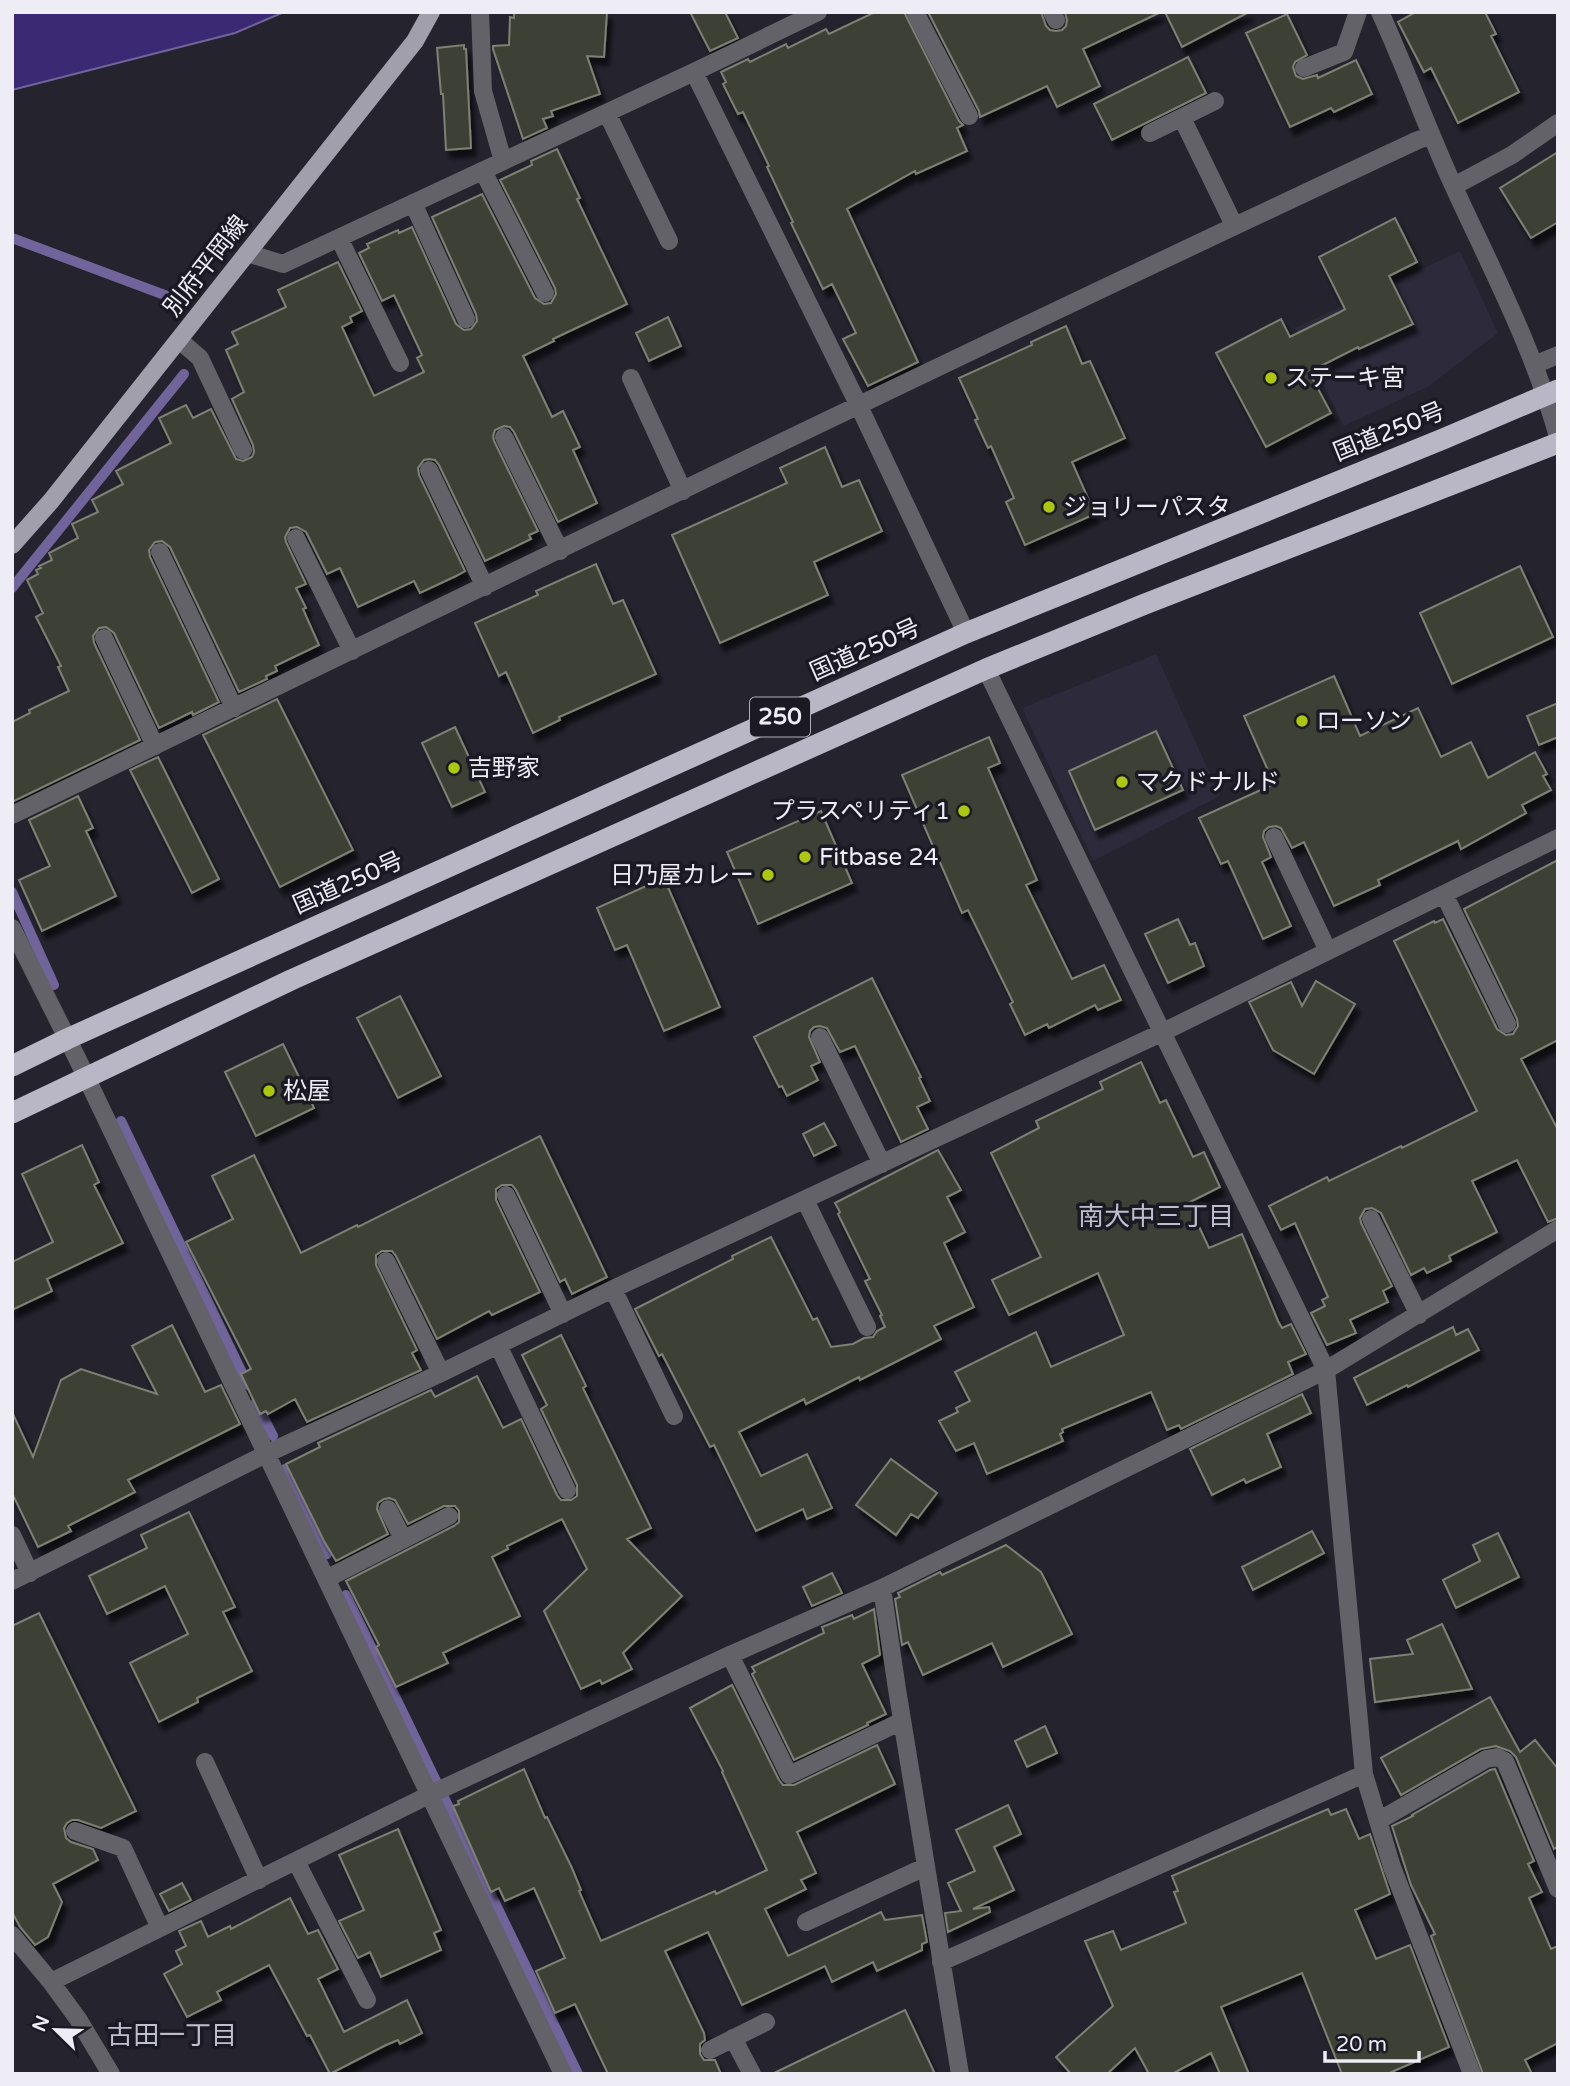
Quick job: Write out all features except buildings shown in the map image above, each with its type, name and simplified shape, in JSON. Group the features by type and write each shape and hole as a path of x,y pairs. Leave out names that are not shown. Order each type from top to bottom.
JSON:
{"highway":[{"name":"国道250号","path":"12,1066 966,633 1552,392"},
{"name":"250","path":"12,1112 291,980 986,669 1558,440"}],"main road":[{"name":"別府平岡線","path":"12,545 51,501 415,41 431,12"}],"street":[{"path":"480,12 483,91 503,161"},
{"path":"247,253 283,264 818,12"},
{"path":"915,12 969,116"},
{"path":"1304,68 1344,52 1358,12"},
{"path":"1378,14 1534,365 1552,392 1558,440"},
{"path":"694,72 859,406 966,633"},
{"path":"1150,133 1215,102"},
{"path":"607,113 669,241"},
{"path":"1182,118 1234,225"},
{"path":"1454,186 1512,155 1558,123"},
{"path":"12,815 1234,225 1431,136"},
{"path":"483,171 545,293"},
{"path":"413,203 466,320"},
{"path":"339,238 400,363"},
{"path":"178,340 200,358 243,450"},
{"path":"1534,365 1558,355"},
{"path":"631,378 683,491"},
{"path":"504,437 560,551"},
{"path":"429,470 485,587"},
{"path":"296,538 352,651"},
{"path":"160,552 234,708"},
{"path":"104,638 155,746"},
{"path":"986,669 1326,1370 1364,1774 1392,1867 1472,2074"},
{"path":"1274,837 1328,951"},
{"path":"12,1581 266,1454 1161,1033 1558,838"},
{"path":"1444,894 1507,1024"},
{"path":"12,928 564,2074"},
{"path":"820,1037 882,1164"},
{"path":"506,1195 563,1314"},
{"path":"805,1200 867,1327"},
{"path":"1371,1219 1419,1315"},
{"path":"51,1982 431,1794 882,1588 1326,1370 1558,1229"},
{"path":"386,1261 441,1373"},
{"path":"613,1289 674,1416"},
{"path":"498,1345 567,1490"},
{"path":"388,1508 403,1539"},
{"path":"326,1579 449,1516"},
{"path":"12,1535 30,1573"},
{"path":"882,1588 960,2074"},
{"path":"730,1656 789,1775 902,1721"},
{"path":"1378,1821 1486,1759 1497,1758 1505,1761 1558,1889"},
{"path":"205,1762 259,1880"},
{"path":"941,1962 1364,1774"},
{"path":"75,1831 123,1848 160,1928"},
{"path":"296,1861 367,2000"},
{"path":"806,1922 925,1867"},
{"path":"12,1935 78,2019 111,2074"},
{"path":"710,2050 766,2022"},
{"path":"733,2038 752,2074"}],"shaded area":[{"path":"12,12 284,12 235,33 12,90"},
{"path":"1460,251 1498,333 1429,386 1344,426 1295,328"},
{"path":"1156,654 1220,796 1093,861 1022,708"}],"waterway":[{"path":"12,238 170,297"},
{"path":"12,588 184,374"},
{"path":"12,892 54,985"},
{"path":"121,1121 248,1385"},
{"path":"256,1402 273,1436"},
{"path":"285,1469 327,1554"},
{"path":"346,1595 578,2074"}],"place":[{"name":"ステーキ宮","path":"1271,378"},
{"name":"ジョリーパスタ","path":"1049,507"},
{"name":"ローソン","path":"1302,721"},
{"name":"吉野家","path":"454,768"},
{"name":"マクドナルド","path":"1122,782"},
{"name":"プラスペリティ1","path":"964,811"},
{"name":"Fitbase 24","path":"805,857"},
{"name":"日乃屋カレー","path":"768,875"},
{"name":"松屋","path":"269,1091"}],"district":[{"name":"南大中三丁目","path":"1156,1216"},
{"name":"古田一丁目","path":"172,2035"}]}
